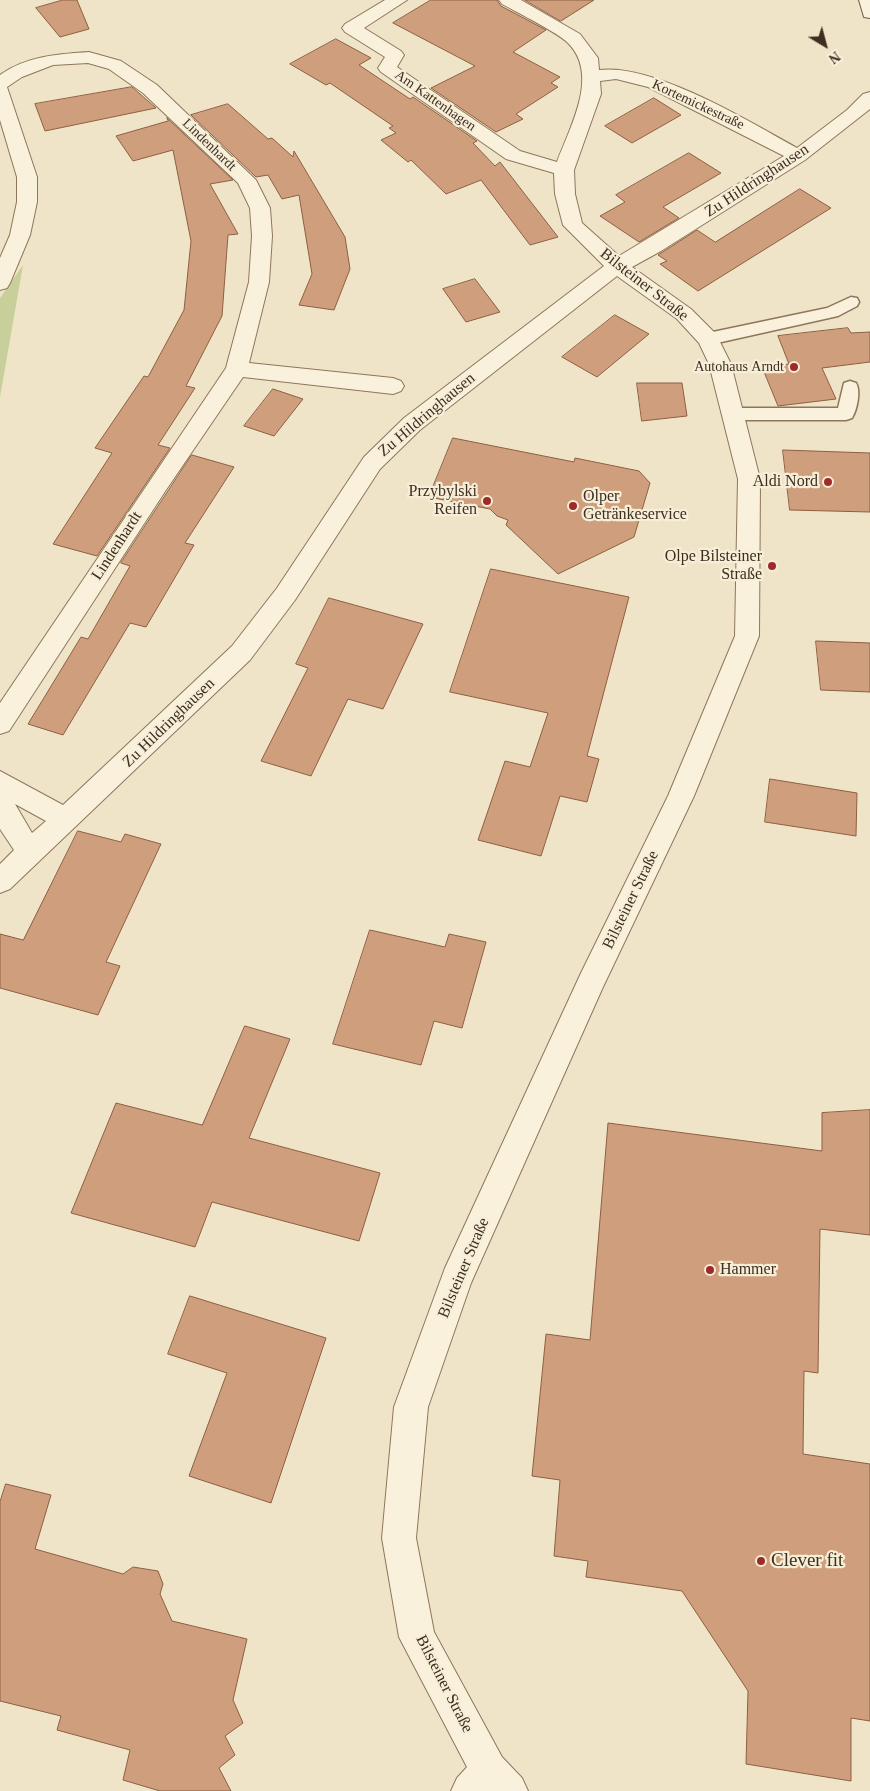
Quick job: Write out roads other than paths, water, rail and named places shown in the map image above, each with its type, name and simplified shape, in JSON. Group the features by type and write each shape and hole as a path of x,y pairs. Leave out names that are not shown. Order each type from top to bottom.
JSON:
{"street":[{"name":"Am Kattenhagen","path":"398,0 351,28 395,55 387,68 513,154 564,170"},
{"name":"Bilsteiner Straße","path":"489,1784 417,1637 399,1538 411,1407 456,1279 592,982 682,796 747,636 749,479 720,364 708,339 684,314 617,266 573,225 566,194 564,170 592,94 589,58 574,38 508,0"},
{"path":"868,0 870,13"},
{"name":"Lindenhardt","path":"0,84 15,73 50,60 90,57 115,65 150,89 246,180 260,208 262,236 259,282 237,369 158,484 0,724"},
{"name":"Kortemickestraße","path":"592,76 616,73 655,83 751,130 798,156"},
{"path":"0,90 27,177 28,202 20,235 0,283"},
{"name":"Zu Hildringhausen","path":"0,880 67,820 241,653 286,594 372,463 412,424 617,266 654,246 798,156 854,114 870,98"},
{"path":"237,369 393,386"},
{"path":"0,782 67,820"},
{"path":"0,798 9,824 19,839 32,851"}],"lane":[{"path":"708,339 832,312 851,302"},
{"path":"733,414 846,414 850,387"}],"place":[{"name":"Autohaus Arndt","path":"794,367"},
{"name":"Aldi Nord","path":"828,482"},
{"name":"Przybylski Reifen","path":"487,501"},
{"name":"Olper Getränkeservice","path":"573,506"},
{"name":"Olpe Bilsteiner Straße","path":"772,566"},
{"name":"Hammer","path":"710,1270"},
{"name":"Clever fit","path":"761,1561"}]}
